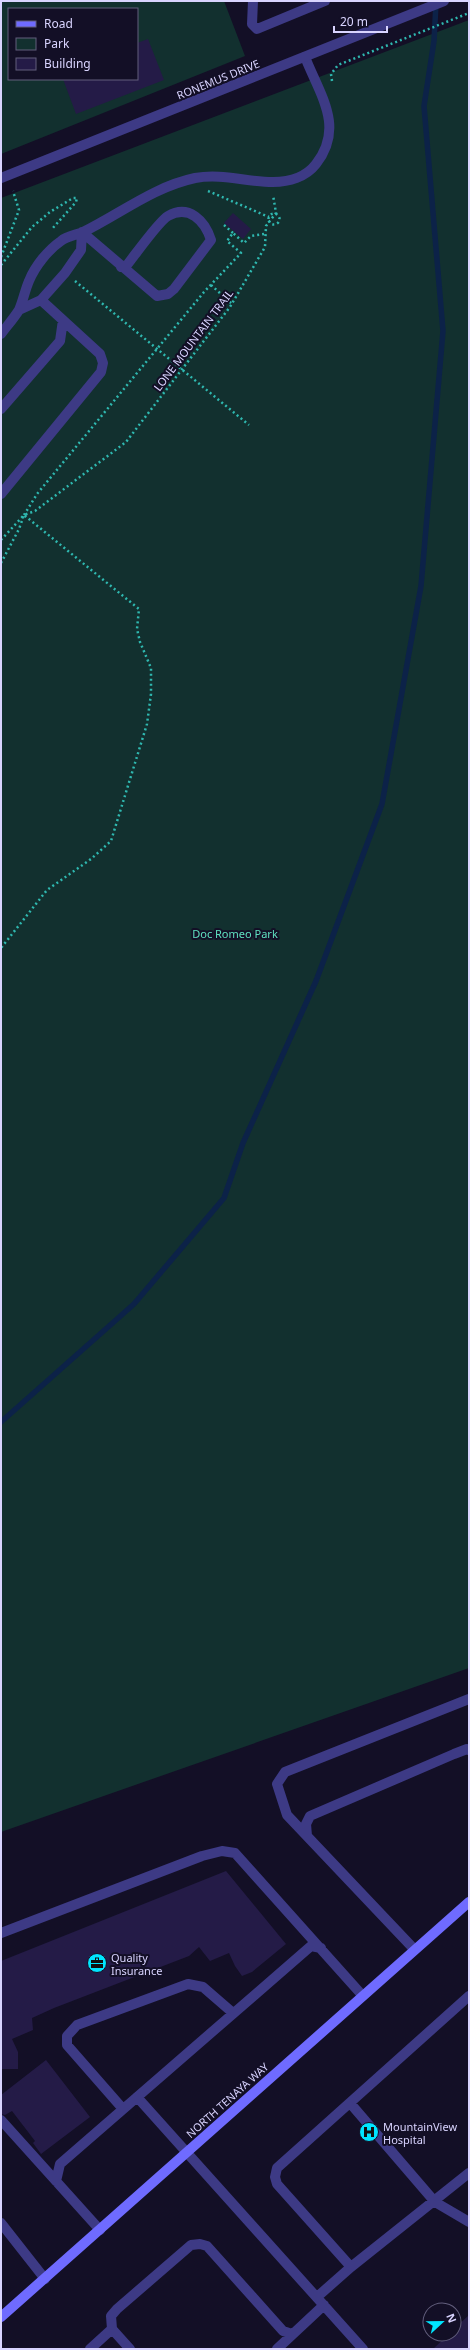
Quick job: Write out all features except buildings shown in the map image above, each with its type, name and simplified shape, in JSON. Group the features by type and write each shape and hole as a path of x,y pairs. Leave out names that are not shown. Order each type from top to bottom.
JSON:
{"main road":[{"name":"NORTH TENAYA WAY","path":"1,2317 362,1995 469,1902"}],"street":[{"path":"252,1 252,24 257,28 325,1"},
{"name":"RONEMUS DRIVE","path":"1,178 444,1"},
{"path":"1,334 19,310 30,279 44,256 62,240 82,232 158,190 195,178 231,176 285,182 300,176 313,168 326,148 331,128 329,115 305,57"},
{"path":"82,232 121,268 157,296 168,294 174,289 211,240 207,228 197,216 182,211 167,216 127,265 121,268"},
{"path":"19,310 41,300 65,273 81,250 82,232"},
{"path":"1,494 101,372 103,362 100,354 41,300"},
{"path":"1,409 60,341 63,320"},
{"path":"414,1949 287,1815 277,1784 285,1772 469,1699"},
{"path":"307,1836 306,1824 310,1816 454,1754 469,1750"},
{"path":"1,1933 202,1856 222,1851 235,1853 362,1995"},
{"path":"56,2181 60,2164 311,1946 321,1948"},
{"path":"123,2109 67,2045 67,2036 77,2025 188,1984 203,1987 233,2013"},
{"path":"351,2267 277,2184 274,2177 277,2168 469,1996"},
{"path":"137,2097 185,2153 361,2348"},
{"path":"350,2103 435,2202 469,2222"},
{"path":"1,2120 100,2230"},
{"path":"277,2349 351,2267 435,2202 469,2173"},
{"path":"1,2224 45,2279"},
{"path":"130,2349 112,2329 111,2316 116,2309 191,2245 200,2244 207,2246 283,2331 292,2334"},
{"path":"90,2349 112,2329"}],"path":[{"path":"333,84 331,74 338,65 469,13"},
{"path":"215,188 204,190 269,217"},
{"path":"1,257 19,210 13,191"},
{"path":"267,194 279,194"},
{"path":"269,217 270,222 273,224 279,222 280,217 276,213 273,194"},
{"path":"1,265 32,227 50,212 73,198 77,198 76,202 50,231"},
{"path":"269,217 272,213 276,213"},
{"name":"LONE MOUNTAIN TRAIL","path":"24,515 35,511 126,442 232,304 265,246 264,234 266,226 276,213"},
{"path":"224,225 244,243 251,236 264,234"},
{"path":"1,540 24,515 37,494 157,349 240,253 227,241 233,233"},
{"path":"65,273 249,425"},
{"path":"211,285 232,304"},
{"path":"1,563 20,530 24,515"},
{"path":"1,948 47,890 91,859 111,841 146,724 152,681 151,668 140,642 137,629 139,609 24,515"}],"green space":[{"path":"1,1 224,1 245,56 1,154"},
{"name":"Doc Romeo Park","path":"469,20 469,1668 1,1832 1,198"}],"waterway":[{"path":"1,1422 134,1304 224,1198 243,1143 316,981 382,804 421,586 443,331 424,106 434,41 436,3"}],"place":[{"name":"Quality Insurance","path":"97,1963"},
{"name":"MountainView Hospital","path":"369,2132"}]}
